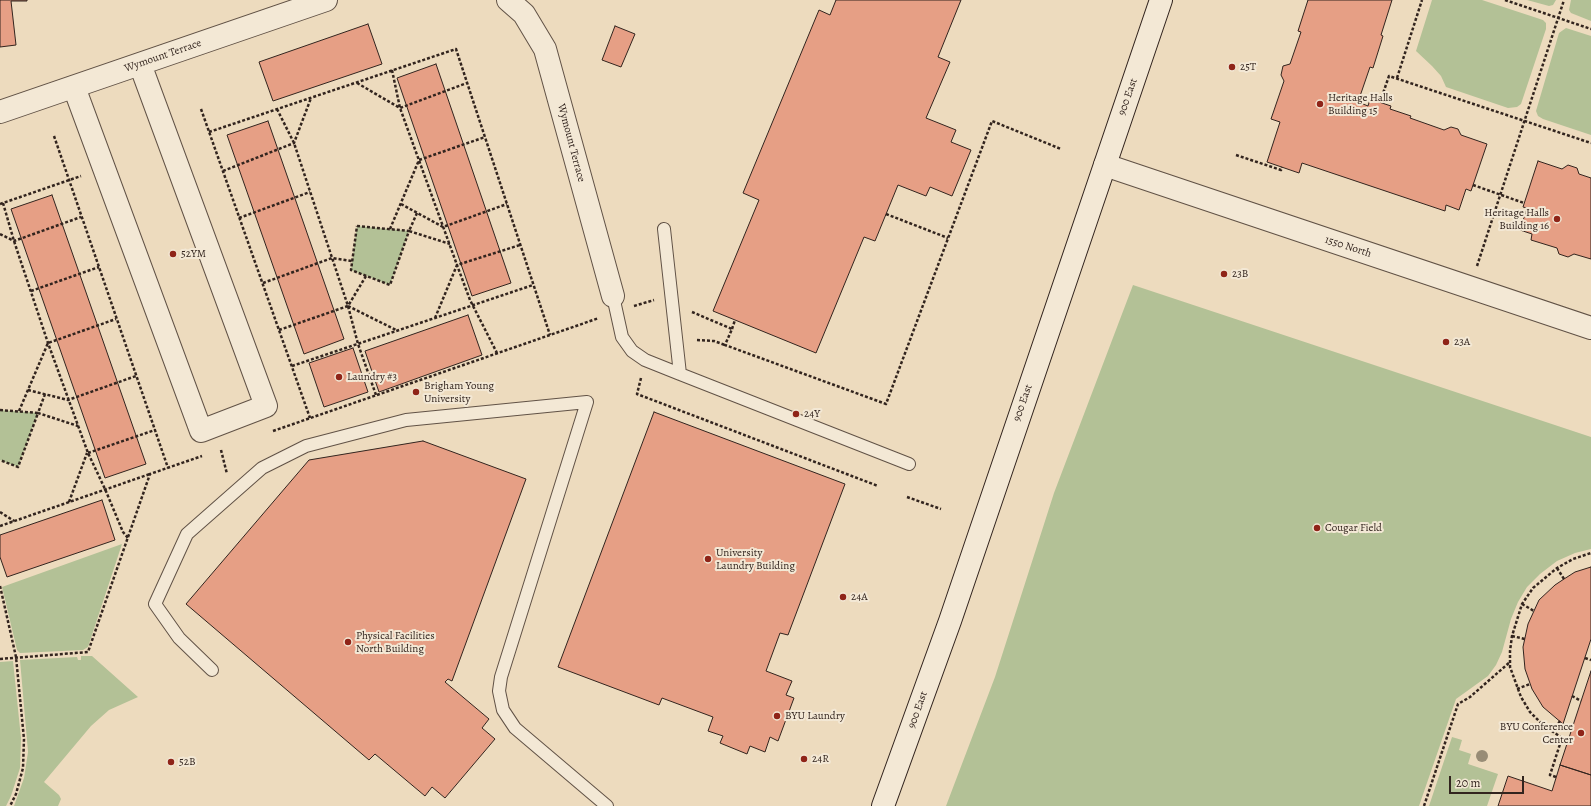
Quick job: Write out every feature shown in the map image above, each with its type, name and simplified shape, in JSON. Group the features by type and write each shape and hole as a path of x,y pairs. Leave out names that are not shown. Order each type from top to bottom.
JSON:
{"street":[{"name":"Wymount Terrace","path":"0,112 326,0"},
{"name":"Wymount Terrace","path":"508,0 524,14 545,48 613,296"},
{"name":"900 East","path":"883,806 950,621 1161,0"},
{"path":"74,87 201,430 266,406 140,64"},
{"name":"1550 North","path":"1105,165 1591,328"}],"lane":[{"path":"664,229 680,374"},
{"path":"613,296 622,337 632,351 645,360 910,464"},
{"path":"212,670 179,638 155,604 187,534 262,468 306,446 406,420 587,402 501,677 499,691 503,710 515,728 607,806"}],"path":[{"path":"1397,78 1422,0"},
{"path":"1505,0 1591,29"},
{"path":"1477,267 1523,120 1564,0"},
{"path":"209,132 456,49 550,335"},
{"path":"392,70 400,108 457,265 473,305 497,353"},
{"path":"1380,102 1389,76 1591,142"},
{"path":"357,82 400,108"},
{"path":"400,108 467,83"},
{"path":"223,170 294,143 311,98"},
{"path":"201,109 310,418"},
{"path":"277,109 294,143 348,306 358,344 376,395"},
{"path":"697,340 714,341 886,404 992,121 1061,149"},
{"path":"54,136 168,468"},
{"path":"390,229 419,160 485,138"},
{"path":"1236,155 1281,170 1282,167"},
{"path":"68,180 1,203 48,343 88,453 123,532 128,539"},
{"path":"1473,185 1524,203"},
{"path":"239,218 310,192"},
{"path":"401,204 443,227 507,204"},
{"path":"416,212 409,231 390,284 351,270 357,226 409,231 450,244"},
{"path":"886,214 948,238"},
{"path":"0,234 14,241 81,217"},
{"path":"435,318 457,265 520,245"},
{"path":"262,283 332,258 352,261"},
{"path":"31,291 99,267"},
{"path":"280,330 348,306 366,276"},
{"path":"292,366 533,285"},
{"path":"640,304 648,302"},
{"path":"348,306 396,331"},
{"path":"691,312 732,329"},
{"path":"600,318 602,324"},
{"path":"19,412 48,343 116,319"},
{"path":"725,345 735,320"},
{"path":"640,375 642,376 637,394 878,486"},
{"path":"28,390 68,400 136,376"},
{"path":"0,460 18,467 45,394"},
{"path":"0,410 38,413 78,426"},
{"path":"69,502 88,453 155,430"},
{"path":"0,526 150,474"},
{"path":"907,497 941,509"},
{"path":"0,512 14,521"},
{"path":"1556,777 1550,775 1562,738 1530,712 1517,689 1510,667 1512,636 1522,604 1533,588 1557,568 1573,559 1591,553"},
{"path":"1557,568 1564,579"},
{"path":"0,586 16,658 24,738 22,774 16,794 10,806"},
{"path":"1522,604 1534,611"},
{"path":"1512,636 1525,639"},
{"path":"0,658 88,652"},
{"path":"1585,658 1591,660"},
{"path":"1424,806 1458,704 1470,697 1510,662"},
{"path":"1517,689 1530,684"},
{"path":"1572,696 1581,701"},
{"path":"1553,732 1560,722"}],"green space":[{"path":"1432,0 1482,0 1543,20 1546,23 1546,29 1521,104 1517,107 1508,108 1446,87 1441,76 1416,51"},
{"path":"1527,0 1556,0 1553,5 1549,6"},
{"path":"1571,0 1591,0 1591,21 1571,13 1569,10"},
{"path":"1566,28 1591,36 1591,135 1543,119 1538,116 1536,111 1559,33"},
{"path":"357,226 409,231 390,285 351,270"},
{"name":"Cougar Field","path":"1133,285 1591,437 1591,549 1575,553 1557,561 1540,574 1527,587 1518,602 1511,619 1502,652 1496,665 1488,676 1456,699 1419,806 946,806 995,677 1054,493"},
{"path":"0,410 38,413 18,467 0,460"},
{"path":"122,544 88,647 83,650 20,653 17,650 2,587"},
{"path":"81,656 92,656 138,697 109,710 91,726 44,782 59,795 61,799 58,806 14,806 24,778 28,752 20,660 77,657 78,660 81,660"},
{"path":"13,661 21,738 20,768 11,796 6,806 0,806 0,662"},
{"path":"1452,737 1462,740 1459,750 1471,754 1468,764 1498,774 1487,806 1429,806"}],"building":[{"path":"0,0 27,0 11,1 16,45 0,47"},
{"path":"836,0 961,0 938,57 950,62 926,118 956,130 951,142 971,150 952,196 930,187 926,196 898,185 875,241 864,237 816,353 713,311 759,200 743,193 819,10 830,15"},
{"name":"Heritage Halls Building 15","path":"1308,0 1392,0 1373,68 1370,67 1358,102 1368,106 1370,99 1391,106 1390,109 1411,116 1410,118 1444,130 1451,127 1458,129 1461,135 1487,144 1471,191 1466,189 1459,210 1446,205 1445,211 1302,163 1299,173 1267,162 1280,122 1271,119 1284,81 1281,75 1283,66 1290,64 1301,32 1298,31"},
{"path":"368,24 382,64 273,101 259,62"},
{"path":"615,26 635,34 621,67 602,60"},
{"path":"436,64 511,283 472,296 397,78"},
{"path":"268,121 344,339 304,354 227,135"},
{"name":"Heritage Halls Building 16","path":"1538,161 1562,169 1568,165 1577,168 1579,174 1591,178 1591,259 1574,254 1568,257 1559,254 1557,248 1531,240 1532,234 1520,230 1527,208 1523,207"},
{"path":"52,195 146,464 105,478 11,209"},
{"path":"468,315 482,355 379,392 365,351"},
{"name":"Laundry #3","path":"353,348 368,392 324,407 309,363"},
{"name":"University Laundry Building","path":"654,412 845,484 788,635 780,633 766,671 792,681 786,695 794,698 778,741 770,737 765,752 750,746 747,754 720,743 723,736 708,731 713,717 662,698 659,705 558,667"},
{"name":"Physical Facilities North Building","path":"423,441 526,479 452,681 448,679 445,682 489,719 482,728 495,739 445,798 432,787 425,796 375,754 369,760 186,604 309,460"},
{"path":"102,500 115,540 7,577 0,557 0,535"},
{"path":"1591,567 1591,639 1563,724 1543,707 1532,689 1525,669 1523,647 1528,624 1539,600 1555,585 1575,572"},
{"name":"BYU Conference Center","path":"1591,671 1591,775 1560,765"},
{"path":"1560,765 1591,775 1591,806 1498,806 1508,776 1552,791"}],"place":[{"name":"25T","path":"1232,67"},
{"name":"Heritage Halls Building 15","path":"1320,104"},
{"name":"Heritage Halls Building 16","path":"1557,219"},
{"name":"52YM","path":"173,254"},
{"name":"23B","path":"1224,274"},
{"name":"23A","path":"1446,342"},
{"name":"Laundry #3","path":"339,377"},
{"name":"Brigham Young University","path":"416,392"},
{"name":"24Y","path":"796,414"},
{"name":"Cougar Field","path":"1317,528"},
{"name":"University Laundry Building","path":"708,559"},
{"name":"24A","path":"843,597"},
{"name":"Physical Facilities North Building","path":"348,642"},
{"name":"BYU Laundry","path":"777,716"},
{"name":"BYU Conference Center","path":"1581,733"},
{"name":"24R","path":"804,759"},
{"name":"52B","path":"171,762"}]}
